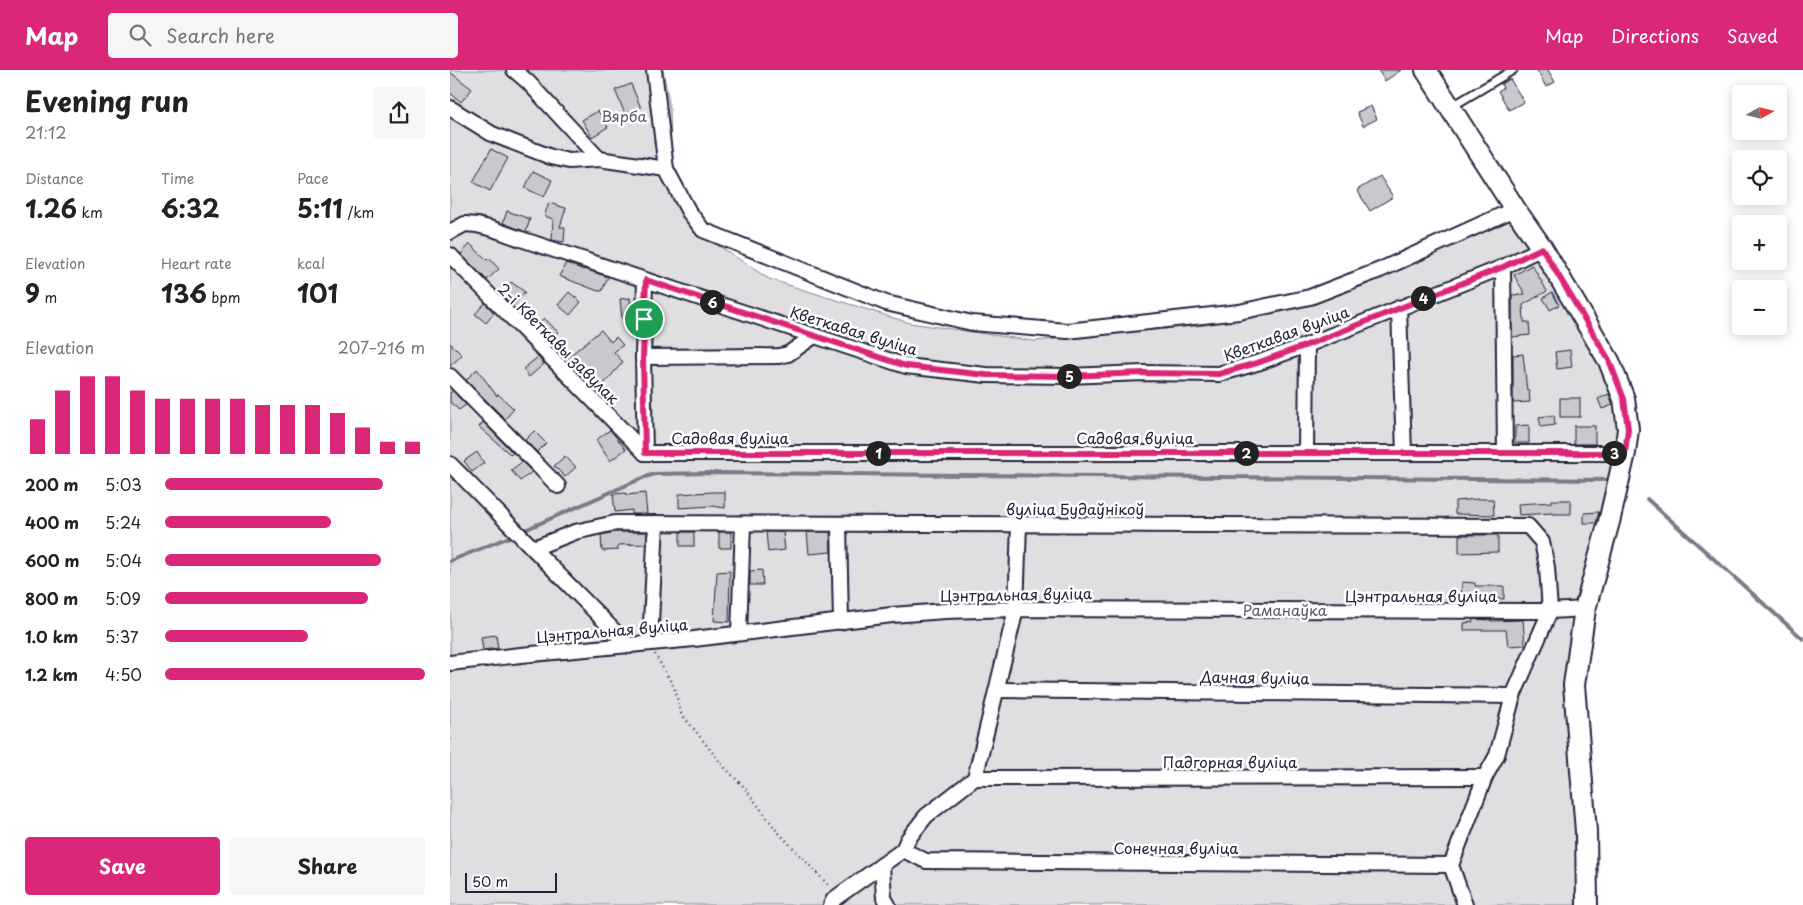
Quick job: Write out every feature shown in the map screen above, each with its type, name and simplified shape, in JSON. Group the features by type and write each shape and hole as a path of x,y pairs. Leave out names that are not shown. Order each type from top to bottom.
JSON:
{"main road":[{"path":"1426,70 1542,248 1609,360 1624,399 1628,429 1625,453 1610,518 1585,609 1574,685 1586,831 1587,905"}],"street":[{"path":"514,70 528,82 599,159"},
{"path":"644,70 655,85"},
{"path":"654,70 666,170 689,212 703,230 886,303 972,323 1067,331 1239,312 1310,297 1380,270 1515,209"},
{"path":"450,108 492,134 551,157 569,161 599,159 666,170"},
{"name":"Кветкавая вуліца","path":"450,232 465,224 493,229 906,366 986,375 1219,374 1307,345 1503,267 1542,248"},
{"name":"2-і Кветкавы завулак","path":"450,255 645,453"},
{"path":"1503,267 1505,453"},
{"path":"645,453 643,358 646,280"},
{"path":"1399,308 1404,453"},
{"path":"643,358 779,356 788,354 814,336"},
{"path":"1306,453 1307,345"},
{"path":"450,376 558,486"},
{"name":"Садовая вуліца","path":"645,453 1625,453"},
{"path":"450,464 629,646"},
{"name":"вуліца Будаўнікоў","path":"534,548 575,532 615,523 1528,526 1542,542 1547,566 1550,612"},
{"path":"650,644 656,523"},
{"path":"740,633 743,524"},
{"path":"839,524 840,622"},
{"path":"835,900 903,850 908,839 926,816 975,778 998,690 1016,609 1019,524"},
{"name":"Цэнтральная вуліца","path":"450,663 650,644 944,611 1016,609 1550,612 1585,609"},
{"path":"1465,905 1451,865 1485,777 1497,755 1513,696 1550,612"},
{"name":"Дачная вуліца","path":"998,690 1513,696"},
{"name":"Падгорная вуліца","path":"975,778 1485,777"},
{"name":"Сонечная вуліца","path":"903,850 926,861 1451,865"},
{"path":"882,865 884,898 888,905"}],"lane":[{"path":"1450,108 1513,70"}],"path":[{"path":"650,644 674,687 681,713 724,767 744,787 777,831 835,900"}],"green space":[{"name":"Раманаўка","path":"450,70 663,70 670,109 671,158 658,169 696,231 769,279 910,323 1034,341 1206,325 1297,307 1515,209 1609,361 1628,429 1574,685 1587,905 450,905"}],"building":[{"path":"1378,70 1401,70 1385,81"},
{"path":"1537,70 1548,70 1555,82 1546,87"},
{"path":"450,72 472,89 461,102 450,93"},
{"path":"1510,79 1524,102 1509,110 1498,91 1503,88 1501,84"},
{"path":"631,84 641,108 625,114 615,90"},
{"path":"1371,106 1377,119 1363,126 1357,112"},
{"path":"598,111 608,127 592,137 582,120"},
{"path":"491,149 508,158 490,191 473,182"},
{"path":"533,171 552,180 544,197 525,188"},
{"path":"1380,176 1393,197 1370,211 1357,190"},
{"path":"549,203 566,208 560,227 565,227 564,242 552,240 553,219 544,216"},
{"path":"507,211 530,219 526,232 503,223"},
{"path":"470,244 487,260 489,258 499,269 487,280 461,254"},
{"path":"566,263 608,277 602,291 559,276"},
{"path":"1532,265 1547,291 1523,305 1524,322 1529,322 1530,335 1512,337 1512,295 1525,294 1514,275"},
{"path":"511,282 525,292 513,306 501,294"},
{"path":"569,292 581,302 570,315 558,305"},
{"path":"1552,292 1559,305 1550,310 1543,298"},
{"path":"630,298 632,318 622,319 620,299"},
{"path":"485,303 494,313 486,323 475,314"},
{"path":"544,318 558,332 548,342 534,328"},
{"path":"601,330 611,342 616,337 623,345 614,352 623,362 598,391 583,378 567,358"},
{"path":"450,343 462,355 450,366"},
{"path":"1570,350 1572,367 1557,369 1555,352"},
{"path":"1523,354 1530,402 1513,403 1513,355"},
{"path":"538,357 544,364 529,377 523,369"},
{"path":"477,369 497,396 498,394 514,409 505,419 466,380"},
{"path":"453,391 466,405 459,410 450,402 450,393"},
{"path":"1609,394 1613,405 1602,409 1598,399"},
{"path":"1560,398 1580,398 1580,417 1560,417"},
{"path":"1554,415 1555,425 1541,427 1539,417"},
{"path":"483,422 513,453 511,455 479,427"},
{"path":"1529,425 1529,443 1515,443 1515,426"},
{"path":"1574,426 1595,426 1595,444 1574,444"},
{"path":"610,430 626,449 610,461 596,440"},
{"path":"534,431 546,443 537,452 525,440"},
{"path":"477,452 484,463 472,472 464,461"},
{"path":"565,456 576,467 565,477 554,466"},
{"path":"522,462 532,472 520,481 511,470"},
{"path":"725,492 725,508 712,506 679,508 679,494"},
{"path":"626,493 626,495 645,493 647,514 632,514 632,510 615,512 613,494"},
{"path":"1493,499 1494,515 1455,514 1455,501"},
{"path":"1552,500 1571,500 1571,514 1519,515 1518,504 1552,502"},
{"path":"1599,512 1596,523 1584,523 1584,513"},
{"path":"616,532 647,532 646,544 618,545 618,550 602,551 601,535"},
{"path":"680,532 694,532 694,546 680,546"},
{"path":"719,532 731,532 731,548 719,548"},
{"path":"766,532 783,532 785,550 768,552"},
{"path":"807,532 830,532 831,552 809,554"},
{"path":"1459,535 1498,535 1498,552 1459,553"},
{"path":"762,570 763,585 750,585 750,571"},
{"path":"730,571 729,622 714,621 717,572"},
{"path":"1462,582 1475,583 1475,586 1504,586 1504,599 1475,598 1475,602 1461,602"},
{"path":"1473,619 1491,621 1523,620 1525,645 1508,646 1506,630 1464,630 1464,623 1473,622"},
{"path":"496,635 498,648 483,650 481,637"}],"waterway":[{"path":"527,529 655,474 1612,480"},
{"path":"1647,499 1803,639"},
{"path":"450,561 512,536"}],"route":[{"path":"1542,248 1609,360 1624,399 1628,429 1625,453 645,453 644,319 646,280 906,366 986,375 1219,374 1307,345 1503,267 1542,248"}],"park label":[{"name":"Вярба","path":"624,115"}]}
